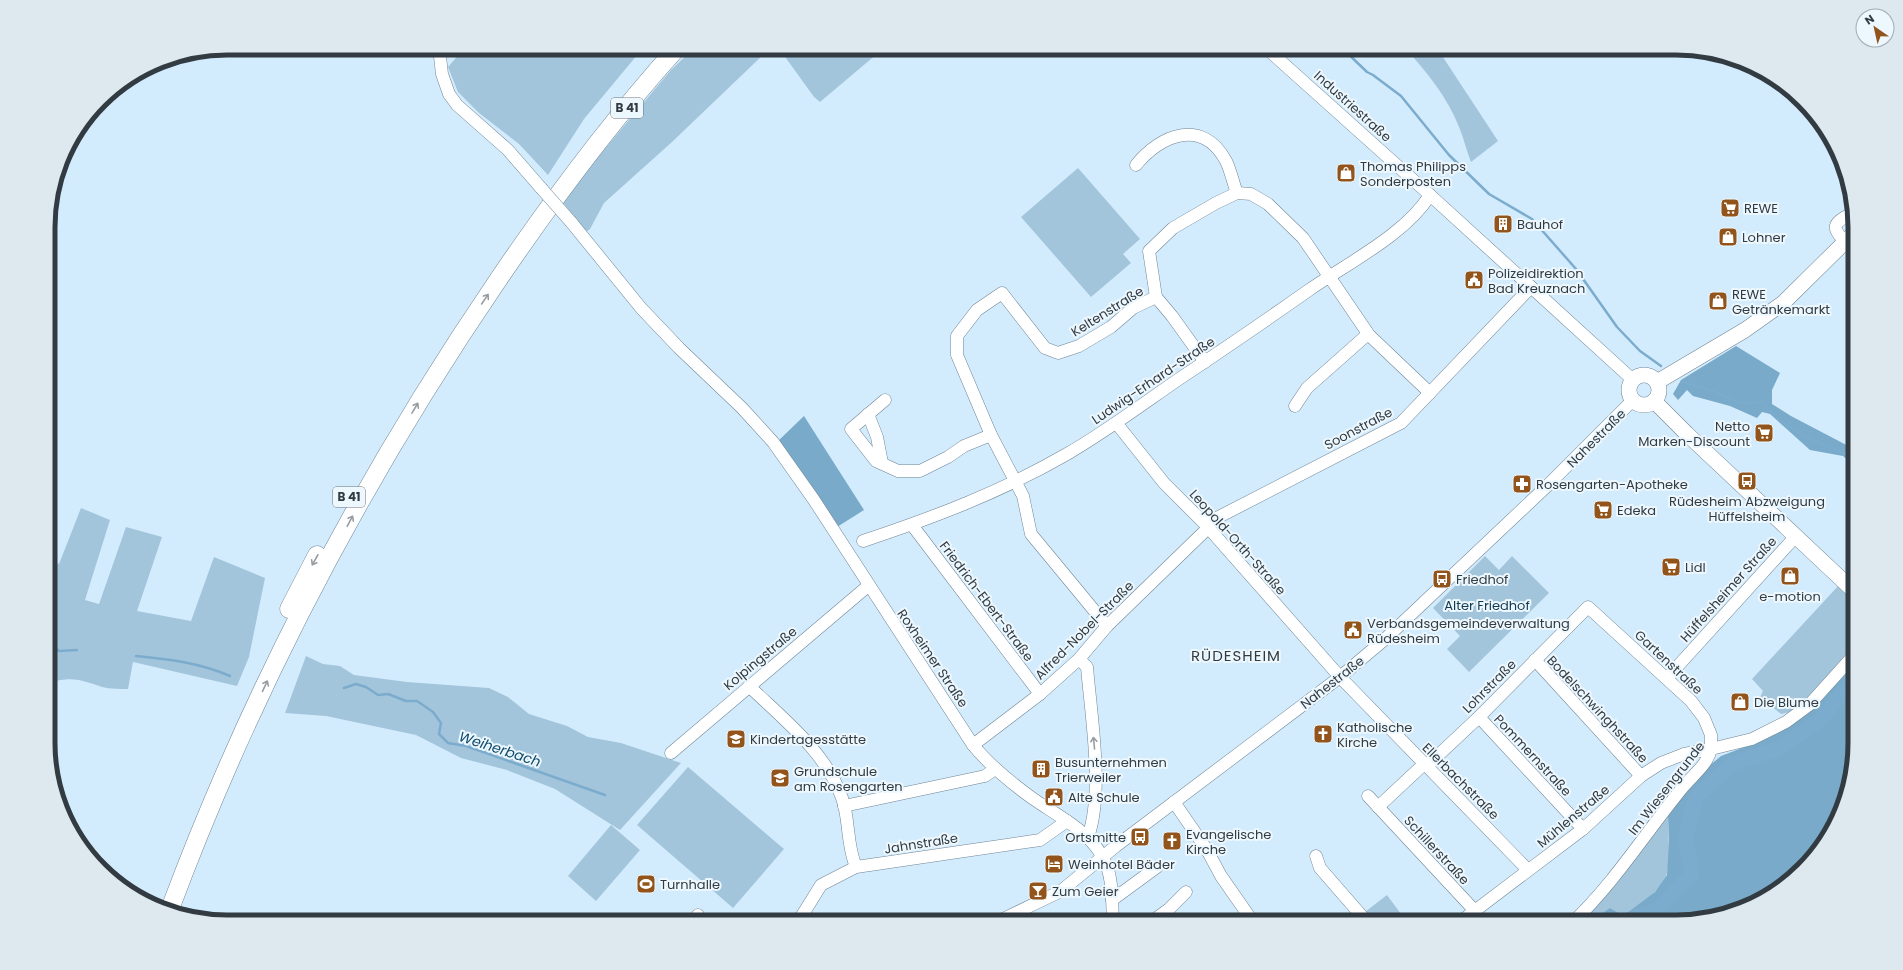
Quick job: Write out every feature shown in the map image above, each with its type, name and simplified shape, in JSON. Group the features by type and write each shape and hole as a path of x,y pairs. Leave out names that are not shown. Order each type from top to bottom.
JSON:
{"highway":[{"name":"B 41","path":"166,904 270,676 315,586 368,487 469,322 520,247 664,55"}],"main road":[{"path":"1657,382 1745,330 1783,303 1848,239"},
{"path":"1645,375 1650,376 1657,382 1659,392 1654,401 1650,404 1641,405 1633,400 1629,392 1630,384 1636,377 1645,375"},
{"path":"1654,401 1795,537 1848,586"}],"street":[{"name":"Roxheimer Straße","path":"440,55 442,74 449,94 457,105 508,150 571,222 641,308 679,348 742,408 773,442 814,500 868,586 973,745 995,769 1088,837 1107,866 1113,915"},
{"name":"Industriestraße","path":"1274,55 1430,194 1633,380"},
{"path":"1136,164 1146,152 1172,138 1186,133 1195,135 1212,143 1226,161 1237,193"},
{"path":"1156,297 1149,251 1173,228 1237,193 1251,194 1268,204 1303,238 1368,334 1430,393"},
{"name":"Ludwig-Erhard-Straße","path":"863,541 912,525 965,505 1015,482 1067,454 1116,424 1383,241 1421,208 1430,194"},
{"path":"1848,215 1839,220 1836,224 1837,232 1848,236"},
{"name":"Soonstraße","path":"1207,526 1401,423 1530,287"},
{"name":"Keltenstraße","path":"1107,626 1031,534 1023,496 991,436 957,355 957,336 977,310 1002,293 1045,348 1058,353 1080,346 1111,327 1133,308 1156,297 1172,316 1205,362"},
{"path":"1295,406 1307,388 1368,334"},
{"path":"885,400 851,429 876,461 898,471 920,471 948,457 964,446 991,436"},
{"name":"Nahestraße","path":"1012,915 1061,891 1174,802 1340,677 1384,640 1547,486 1633,400"},
{"path":"868,414 877,437 882,463"},
{"name":"Leopold-Orth-Straße","path":"1116,424 1164,483 1207,526 1340,677"},
{"name":"Friedrich-Ebert-Straße","path":"912,525 1040,694"},
{"name":"Alfred-Nobel-Straße","path":"973,745 1040,694 1079,659 1107,626 1207,526"},
{"name":"Hüffelsheimer Straße","path":"1667,678 1795,537"},
{"name":"Kolpingstraße","path":"671,753 868,586"},
{"name":"Gartenstraße","path":"1588,607 1667,678 1704,718 1711,734 1712,749"},
{"name":"Lohrstraße","path":"1424,764 1431,762 1479,717 1588,607"},
{"path":"1079,659 1087,667 1095,762 1095,808 1093,825 1088,837"},
{"name":"Bodelschwinghstraße","path":"1535,660 1641,776"},
{"name":"Im Wiesengrunde","path":"1579,915 1615,876 1683,787 1710,757 1712,749 1752,739 1786,722 1809,705 1848,662"},
{"name":"Ellerbachstraße","path":"1340,677 1528,870"},
{"path":"749,686 797,731 830,771 844,806 850,852 856,867"},
{"name":"Pommernstraße","path":"1479,717 1583,829"},
{"name":"Mühlenstraße","path":"1470,915 1583,829 1641,776 1661,763 1684,754 1712,749"},
{"path":"1378,807 1424,764"},
{"path":"844,806 985,776 995,769"},
{"name":"Schillerstraße","path":"1368,796 1475,912"},
{"path":"1174,802 1207,850 1221,876 1248,915"},
{"name":"Jahnstraße","path":"802,915 821,885 856,867 1040,840 1067,822"},
{"path":"1316,856 1320,868 1361,915"},
{"path":"1112,900 1157,867"},
{"path":"1161,915 1186,892"}],"green space":[{"path":"458,55 637,55 584,119 548,175 519,144 479,113 458,92 448,67"},
{"path":"687,55 763,55 672,142 604,203 590,229 586,232 561,200 671,70"},
{"path":"784,55 876,55 820,102 814,97"},
{"path":"1411,55 1442,55 1498,141 1471,162 1461,131 1449,106 1443,95"},
{"path":"1078,168 1140,239 1123,254 1131,263 1091,297 1021,217"},
{"path":"81,508 110,520 85,600 99,604 126,527 162,537 137,611 191,621 214,557 265,578 249,657 237,686 133,662 128,689 105,688 71,679 55,682 55,562 59,564"},
{"name":"Alter Friedhof","path":"1485,556 1499,570 1512,556 1549,593 1469,672 1447,649 1460,636 1433,608"},
{"path":"1839,585 1848,593 1848,655 1808,699 1795,711 1781,714 1760,697 1763,691 1752,679"},
{"path":"306,656 323,664 340,666 354,675 407,682 489,688 508,697 529,714 567,726 588,737 621,743 681,763 620,830 555,789 507,770 461,758 416,735 326,716 285,713"},
{"path":"688,767 784,849 733,908 637,825"},
{"path":"1668,816 1668,871 1663,882 1653,894 1624,915 1585,915"},
{"path":"611,825 640,850 596,901 568,876"},
{"path":"1387,895 1402,915 1361,915"}],"shaded area":[{"path":"1736,346 1780,373 1772,390 1772,404 1791,416 1848,446 1848,461 1843,456 1810,450 1770,414 1762,412 1757,418 1730,406 1693,396 1687,390 1678,400 1673,394 1681,380"},
{"path":"804,416 864,510 837,527 778,441"},
{"path":"1848,671 1848,754 1845,777 1835,809 1825,829 1798,864 1791,868 1772,886 1762,892 1742,902 1721,909 1687,915 1624,915 1655,892 1667,875 1669,840 1668,816 1698,775 1721,756 1747,746 1811,710"},
{"path":"1610,908 1621,915 1600,915"}],"waterway":[{"path":"1349,55 1367,72 1401,96 1449,155 1489,194 1532,219 1576,269 1617,327 1640,351 1661,366"},
{"path":"1683,382 1713,391 1740,403 1762,402 1777,418 1795,430 1814,441 1848,455"},
{"name":"Weiherbach","path":"55,648 59,651 77,650"},
{"name":"Weiherbach","path":"136,656 184,662 230,676"},
{"name":"Weiherbach","path":"344,688 356,684 366,687 378,695 388,694 406,701 417,701 433,712 441,723 439,734 448,743 466,746 605,795"},
{"path":"1642,915 1657,910 1692,874 1685,838 1696,797 1733,763 1778,749 1820,720 1848,686"}],"place":[{"name":"Thomas Philipps Sonderposten","path":"1346,173"},
{"name":"REWE","path":"1730,208"},
{"name":"Bauhof","path":"1503,224"},
{"name":"Lohner","path":"1728,237"},
{"name":"Polizeidirektion Bad Kreuznach","path":"1474,280"},
{"name":"REWE Getränkemarkt","path":"1718,301"},
{"name":"Netto Marken-Discount","path":"1764,433"},
{"name":"Rüdesheim Abzweigung Hüffelsheim","path":"1747,481"},
{"name":"Rosengarten-Apotheke","path":"1522,484"},
{"name":"Edeka","path":"1603,510"},
{"name":"Lidl","path":"1671,567"},
{"name":"e-motion","path":"1790,576"},
{"name":"Friedhof","path":"1442,579"},
{"name":"Verbandsgemeindeverwaltung Rüdesheim","path":"1353,630"},
{"name":"Die Blume","path":"1740,702"},
{"name":"Katholische Kirche","path":"1323,734"},
{"name":"Kindertagesstätte","path":"736,739"},
{"name":"Busunternehmen Trierweiler","path":"1041,769"},
{"name":"Grundschule am Rosengarten","path":"780,778"},
{"name":"Alte Schule","path":"1054,797"},
{"name":"Ortsmitte","path":"1140,837"},
{"name":"Evangelische Kirche","path":"1172,841"},
{"name":"Weinhotel Bäder","path":"1054,864"},
{"name":"Turnhalle","path":"646,884"},
{"name":"Zum Geier","path":"1038,891"}],"district":[{"name":"RÜDESHEIM","path":"1236,656"}]}
